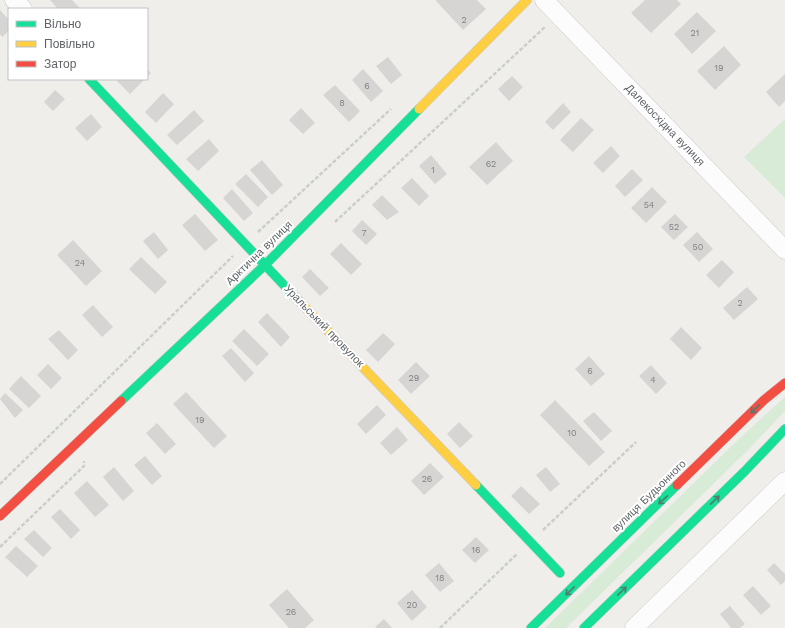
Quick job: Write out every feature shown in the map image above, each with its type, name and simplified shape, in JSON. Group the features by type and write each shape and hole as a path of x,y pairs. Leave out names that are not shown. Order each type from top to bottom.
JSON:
{"street":[{"path":"14,0 22,8"},
{"name":"Арктична вулиця","path":"0,516 265,265 527,0"},
{"name":"Далекосхідна вулиця","path":"544,0 785,250"},
{"name":"Уральський провулок","path":"90,80 560,573"},
{"name":"вулиця Будьонного","path":"531,628 764,400 785,383"},
{"path":"584,628 745,471 785,429"},
{"path":"634,628 785,481"}],"path":[{"path":"335,223 545,27"},
{"path":"0,484 245,244 394,106"},
{"path":"440,628 636,442"}],"green space":[{"path":"785,119 785,198 744,157"},
{"path":"785,397 785,411 753,445 566,628 545,628 743,435"}],"building":[{"path":"50,0 72,0 80,8 57,8"},
{"path":"436,0 477,0 486,9 463,30"},
{"path":"645,0 677,0 681,4 651,33 631,13"},
{"path":"0,10 8,19 8,32 2,37 0,34"},
{"path":"697,12 716,31 692,54 674,34"},
{"path":"724,46 741,65 715,90 697,71"},
{"path":"388,57 402,75 391,84 376,66"},
{"path":"363,69 383,91 371,102 352,80"},
{"path":"785,74 785,101 779,107 766,92"},
{"path":"512,76 523,87 509,101 498,89"},
{"path":"118,80 144,80 130,94 117,81"},
{"path":"335,85 360,111 349,122 323,95"},
{"path":"55,90 65,99 53,111 44,102"},
{"path":"163,93 174,104 156,123 145,112"},
{"path":"563,103 571,112 553,130 545,122"},
{"path":"301,108 315,123 303,134 289,120"},
{"path":"194,110 204,121 177,145 167,135"},
{"path":"91,114 102,127 87,141 75,128"},
{"path":"581,118 594,130 573,152 560,140"},
{"path":"209,139 219,151 198,171 186,159"},
{"path":"496,142 513,161 487,185 469,167"},
{"path":"611,146 620,156 603,173 593,163"},
{"path":"431,155 447,174 435,184 419,166"},
{"path":"262,160 283,185 272,195 250,170"},
{"path":"632,169 643,180 625,197 615,186"},
{"path":"246,174 268,197 258,207 235,184"},
{"path":"412,178 429,196 419,206 401,188"},
{"path":"652,187 667,202 646,223 631,208"},
{"path":"232,189 253,213 244,221 223,198"},
{"path":"382,195 399,212 387,220 372,205"},
{"path":"195,214 218,240 205,251 182,225"},
{"path":"675,214 688,227 674,240 661,227"},
{"path":"362,220 377,234 366,245 352,231"},
{"path":"154,232 168,250 158,259 143,241"},
{"path":"697,232 713,249 699,262 683,245"},
{"path":"73,240 102,271 86,286 57,255"},
{"path":"341,243 362,264 351,275 330,254"},
{"path":"141,257 167,282 155,294 129,269"},
{"path":"722,260 734,272 719,288 706,275"},
{"path":"310,269 329,288 320,296 302,277"},
{"path":"747,287 758,299 734,320 723,308"},
{"path":"93,305 113,327 102,337 82,315"},
{"path":"267,313 290,337 281,347 258,322"},
{"path":"681,327 702,348 691,360 670,339"},
{"path":"244,329 269,354 257,366 232,341"},
{"path":"59,330 78,350 68,360 48,339"},
{"path":"383,333 395,344 378,362 366,350"},
{"path":"231,348 254,373 245,382 222,356"},
{"path":"589,356 605,374 591,386 575,369"},
{"path":"416,362 430,376 411,394 398,380"},
{"path":"48,364 62,378 51,389 37,375"},
{"path":"651,365 667,383 656,394 639,376"},
{"path":"21,376 41,396 29,408 9,389"},
{"path":"186,392 227,436 214,448 173,404"},
{"path":"5,393 23,410 15,418 0,399"},
{"path":"555,400 605,452 589,466 540,415"},
{"path":"377,405 386,415 366,434 357,424"},
{"path":"594,412 612,431 601,441 583,421"},
{"path":"459,422 473,436 460,448 447,434"},
{"path":"157,423 176,444 165,454 146,433"},
{"path":"397,427 408,440 391,455 380,443"},
{"path":"145,456 162,476 152,485 134,465"},
{"path":"430,463 444,477 424,495 411,481"},
{"path":"114,467 134,491 123,501 103,477"},
{"path":"546,467 560,484 550,492 536,475"},
{"path":"87,481 109,505 95,517 74,493"},
{"path":"521,486 540,504 529,514 511,496"},
{"path":"60,509 80,530 71,539 51,517"},
{"path":"34,530 52,548 43,557 24,539"},
{"path":"476,537 489,550 475,563 462,550"},
{"path":"16,546 38,566 27,577 5,557"},
{"path":"439,563 454,581 440,592 425,575"},
{"path":"774,563 785,574 785,581 781,585 767,570"},
{"path":"753,586 771,606 761,615 743,595"},
{"path":"287,589 314,620 305,628 289,628 269,605"},
{"path":"412,590 427,607 412,621 397,603"},
{"path":"730,606 745,624 740,628 731,628 720,614"},
{"path":"384,619 392,628 375,627"}],"traffic: fast":[{"path":"90,80 300,302"},
{"path":"121,401 265,265 419,109"},
{"path":"584,628 745,471 785,429"},
{"path":"476,485 560,573"},
{"path":"531,628 677,485"}],"traffic: slow":[{"path":"419,109 527,0"},
{"path":"300,302 476,485"}],"traffic: jam":[{"path":"677,485 764,400 785,383"},
{"path":"0,516 121,401"}]}
